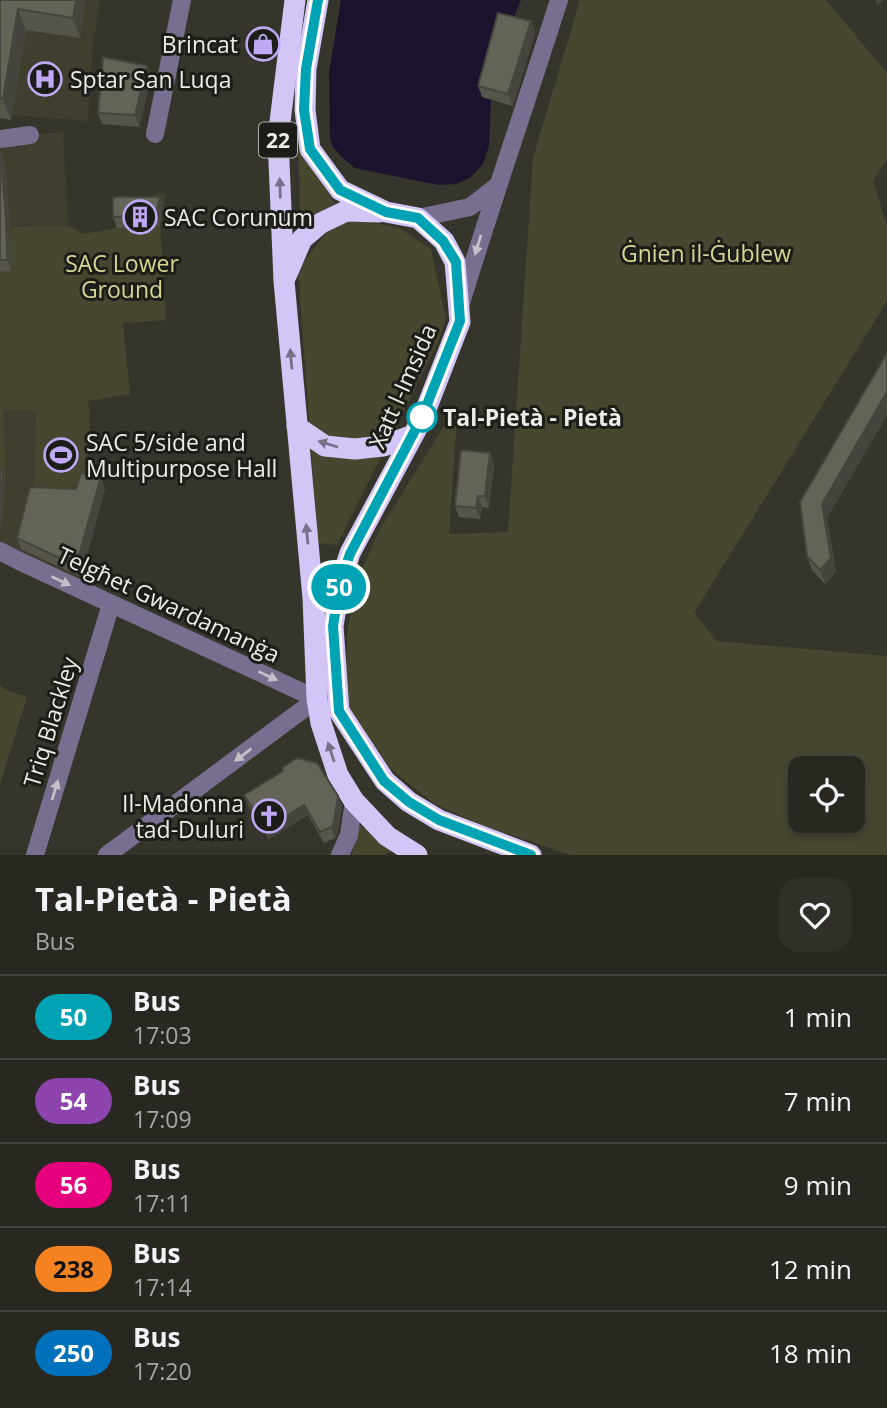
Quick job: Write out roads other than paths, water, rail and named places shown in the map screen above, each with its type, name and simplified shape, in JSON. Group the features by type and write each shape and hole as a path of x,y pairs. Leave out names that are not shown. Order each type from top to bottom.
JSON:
{"highway":[{"name":"22","path":"295,0 278,138 284,281 313,598 317,699 321,723 338,775 355,801 387,836 417,855"},
{"name":"22","path":"318,0 306,69 304,110 310,149 340,190 386,212 418,218"},
{"path":"284,281 302,239 321,223 346,211 386,212"},
{"name":"Xatt l-Imsida","path":"418,218 443,241 456,262 460,321 422,417 350,554 340,583 333,626 339,711 384,781 409,802 439,820 531,855"},
{"path":"297,427 325,446 355,449 383,446 411,436"}],"street":[{"path":"155,134 182,0"},
{"path":"460,304 559,0"},
{"path":"0,139 30,135"},
{"path":"418,218 470,207 497,186"},
{"name":"Telgħet Gwardamanġa","path":"0,551 317,699"},
{"name":"Triq Blackley","path":"36,855 111,604"},
{"path":"107,855 317,699"},
{"path":"340,855 349,835 355,801"}],"place":[{"name":"Brincat","path":"263,44"},
{"name":"Sptar San Luqa","path":"45,79"},
{"name":"SAC Corunum","path":"140,217"},
{"name":"Tal-Pietà - Pietà","path":"422,417"},
{"name":"SAC 5/side and Multipurpose Hall","path":"61,455"},
{"name":"Il-Madonna tad-Duluri","path":"269,816"}],"park label":[{"name":"Ġnien il-Ġublew","path":"706,253"},
{"name":"SAC Lower Ground","path":"122,276"}]}
